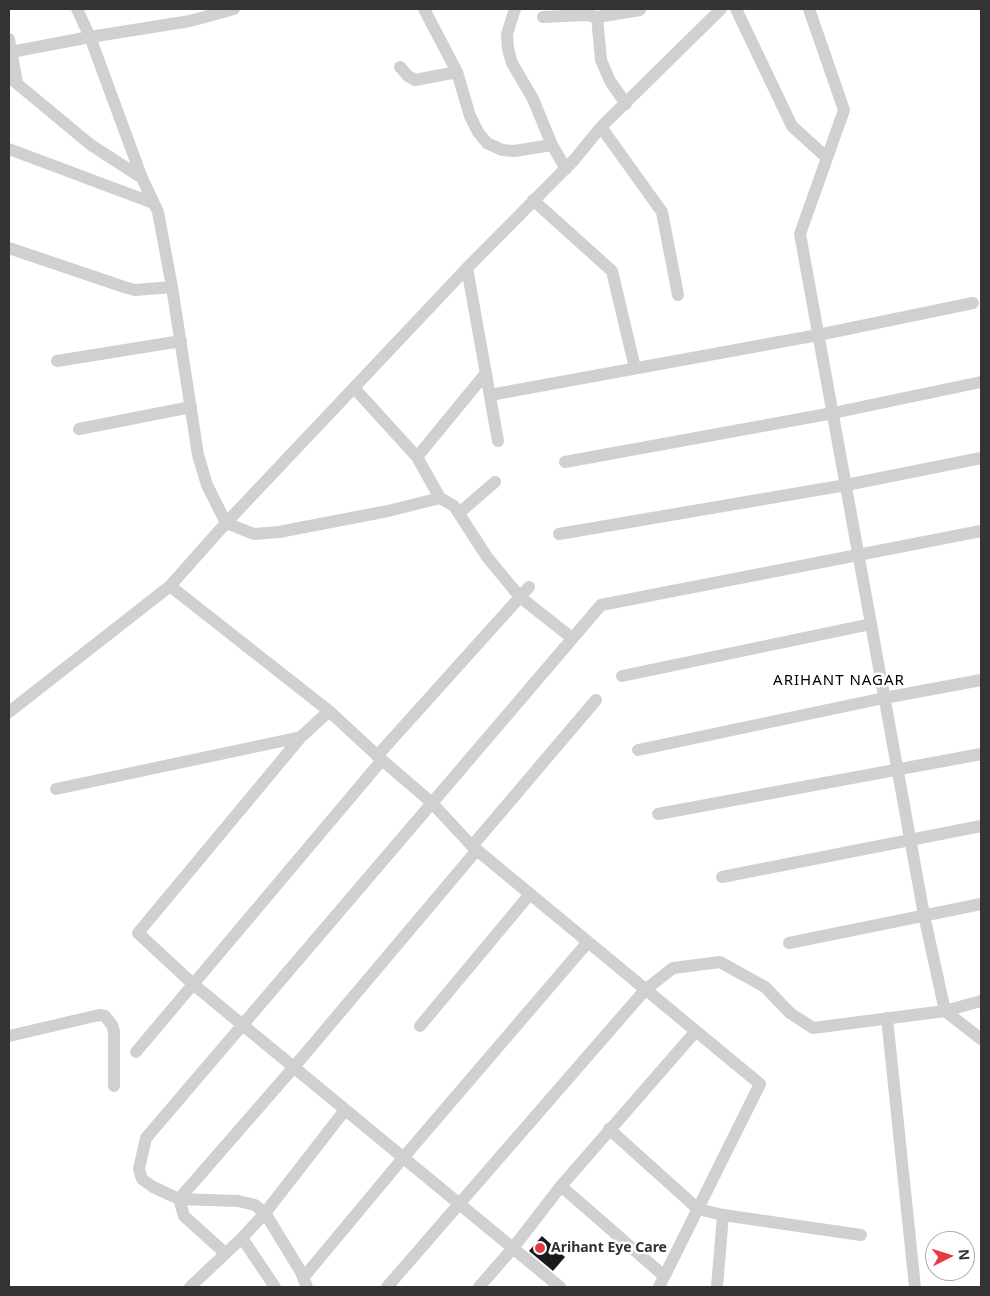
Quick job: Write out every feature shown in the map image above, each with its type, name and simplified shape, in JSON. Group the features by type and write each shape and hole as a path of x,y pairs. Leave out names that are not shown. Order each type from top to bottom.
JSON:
{"street":[{"path":"77,9 90,36 142,178 158,212 162,226 198,455 207,485 226,523 254,534 279,532 388,511 440,498"},
{"path":"142,178 92,145 13,80 10,45 90,36 190,21 234,9"},
{"path":"424,9 457,72 470,116 478,132 487,143 502,150 514,151 552,145"},
{"path":"515,9 507,34 512,64 533,99 552,145 566,169"},
{"path":"9,712 170,586 226,523 355,389 467,268 566,169 601,127 721,9"},
{"path":"736,9 792,126 827,158"},
{"path":"809,9 844,110 800,234 910,841 945,1010 981,1039"},
{"path":"543,17 587,15 597,17 640,10"},
{"path":"597,17 601,60 610,80 626,104"},
{"path":"400,67 408,76 415,80 457,72"},
{"path":"601,127 662,212 678,296"},
{"path":"9,150 153,203"},
{"path":"533,200 612,270 635,368"},
{"path":"9,248 124,288 135,290 172,287"},
{"path":"467,268 498,441"},
{"path":"490,395 818,335 973,303"},
{"path":"57,361 180,341"},
{"path":"417,457 486,373"},
{"path":"565,462 833,413 981,382"},
{"path":"355,389 417,457 440,498 454,506 487,557 572,638"},
{"path":"79,429 191,407"},
{"path":"559,534 846,485 981,458"},
{"path":"459,513 495,482"},
{"path":"588,942 404,1158 305,1282 264,1213 255,1205 238,1201 179,1199 154,1188 142,1179 139,1169 146,1138 601,604 981,531"},
{"path":"170,586 329,711 379,758 431,802 474,848 760,1084 662,1281 561,1186"},
{"path":"136,1052 379,758 524,592"},
{"path":"622,676 871,624"},
{"path":"638,750 884,698 981,680"},
{"path":"179,1199 294,1067 596,700"},
{"path":"329,711 301,737 138,933 193,984 560,1287"},
{"path":"56,790 301,737"},
{"path":"658,814 981,754"},
{"path":"722,877 981,826"},
{"path":"420,1026 530,894"},
{"path":"789,943 981,904"},
{"path":"387,1287 645,990 673,968 720,962 765,987 790,1013 813,1028 945,1010 981,1001"},
{"path":"9,1036 98,1015 105,1016 114,1031 114,1086"},
{"path":"887,1018 915,1287"},
{"path":"479,1287 609,1129 696,1031"},
{"path":"190,1287 242,1238 264,1213 345,1110"},
{"path":"609,1129 698,1209 723,1215 861,1235"},
{"path":"179,1199 184,1216 225,1253"},
{"path":"721,1287 723,1215"},
{"path":"242,1238 272,1286"}],"building":[{"path":"542,1236 565,1257 553,1271 529,1251"}],"place":[{"name":"Arihant Eye Care","path":"540,1248"}],"district":[{"name":"ARIHANT NAGAR","path":"839,681"}]}
